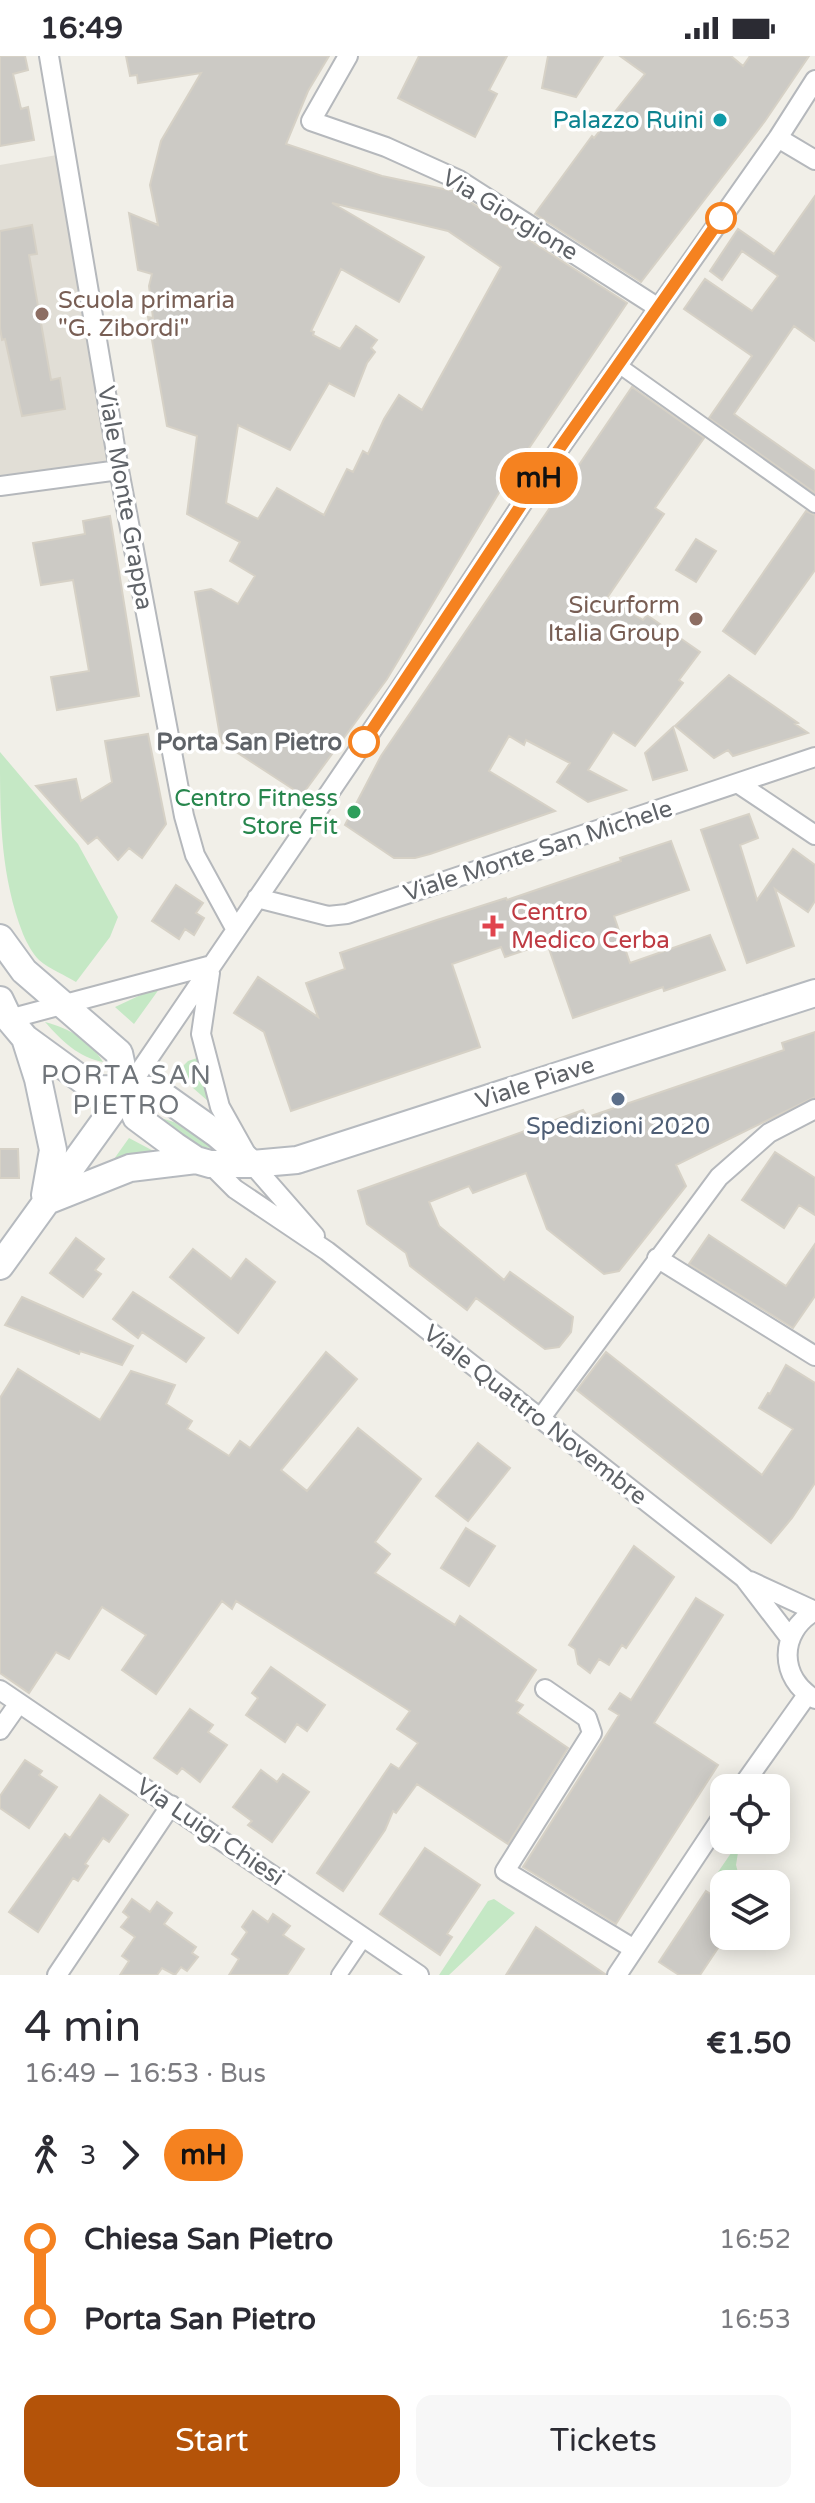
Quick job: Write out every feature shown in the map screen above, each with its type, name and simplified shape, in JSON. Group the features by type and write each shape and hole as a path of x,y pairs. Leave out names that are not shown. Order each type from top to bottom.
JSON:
{"main road":[{"path":"0,938 24,971 119,1053 136,1117 203,1162"},
{"name":"Viale Piave","path":"44,1202 130,1168 203,1162 252,1164 297,1160 815,993"},
{"path":"11,1019 95,1089 155,1090 217,1134 252,1164"},
{"path":"11,1019 38,1079 53,1150 44,1202"},
{"path":"0,1266 127,1090"}],"street":[{"name":"Viale Monte Grappa","path":"49,56 119,470 184,816 195,855 236,930"},
{"name":"Via Giorgione","path":"348,56 311,121 386,147 459,180 657,307"},
{"path":"127,1090 617,364 778,138 815,80"},
{"path":"778,138 815,160"},
{"path":"617,364 815,505"},
{"path":"0,486 119,470"},
{"name":"Viale Monte San Michele","path":"257,898 338,917 815,757"},
{"path":"739,784 815,835"},
{"path":"11,1019 61,1003 111,993 212,965"},
{"name":"Viale Quattro Novembre","path":"212,965 201,1034 220,1107 252,1164 327,1251"},
{"path":"540,1419 719,1177 769,1133 815,1109"},
{"name":"Viale Quattro Novembre","path":"203,1162 235,1189 327,1251 744,1578"},
{"path":"657,1258 815,1356"},
{"path":"744,1578 815,1611 800,1622 790,1638 787,1657 790,1673 811,1697 792,1715 751,1774"},
{"path":"744,1578 790,1638"},
{"path":"545,1689 587,1718 592,1733 505,1871 634,1949"},
{"name":"Via Luigi Chiesi","path":"0,1690 419,1975"},
{"path":"0,1730 19,1703"},
{"path":"56,1975 171,1805"},
{"path":"617,1975 710,1835"},
{"path":"339,1975 364,1938"}],"shaded area":[{"name":"Scuola primaria \"G. Zibordi\"","path":"57,155 111,462 0,482 0,165"}],"green space":[{"path":"0,752 78,844 118,917 110,937 76,982 36,957 15,912 3,844"},
{"path":"162,985 134,1024 115,1007"},
{"path":"45,1022 78,1036 92,1047 103,1062 78,1052"},
{"path":"197,1058 209,1102 176,1073 188,1061"},
{"path":"154,1116 174,1122 213,1148 197,1147"},
{"path":"129,1138 161,1155 109,1166"},
{"path":"730,1854 738,1854 737,1870 719,1870"},
{"path":"494,1899 515,1913 449,1975 439,1975 488,1901"}],"building":[{"path":"0,56 25,56 28,70 13,74 21,109 28,107 34,140 0,146"},
{"path":"126,56 329,56 308,91 286,144 382,176 453,191 627,303 500,491 387,679 302,795 221,742 195,592 211,589 238,604 255,576 230,561 240,542 187,514 197,436 167,426 148,317 153,318 149,286 152,274 138,270 129,213 158,225 150,185 161,141 201,73 138,83 137,75 130,76","holes":["332,203 448,231 501,267 422,410 399,395 368,454 363,451 353,472 347,469 324,515 277,488 258,519 226,503 238,425 290,450 329,383 354,396 367,363 375,352 371,348 377,340 356,326 340,349 311,331 341,269 399,302 424,257"]},
{"path":"419,56 507,56 489,90 497,94 475,137 398,98"},
{"path":"548,56 603,56 576,97 542,88"},
{"path":"620,56 731,56 743,66 750,56 809,56 765,121 641,282 535,214 592,136 594,138 645,74"},
{"path":"815,196 815,341 794,326 734,414 815,471 815,493 709,418 752,356 684,309 705,279 752,311 778,276 742,251 722,280 710,271 738,229 774,254"},
{"path":"32,225 37,254 29,255 51,380 60,378 65,409 22,416 0,328 0,231"},
{"path":"632,387 704,438 655,508 664,514 607,598 643,620 647,615 700,652 679,680 683,683 635,746 613,732 588,770 626,790 588,802 557,782 570,763 526,740 524,745 509,736 489,771 555,811 430,854 394,858 345,825 381,756"},
{"path":"806,511 815,515 815,570 755,654 723,631"},
{"path":"110,516 139,696 57,710 51,677 89,671 73,580 41,585 33,543 85,534 83,521"},
{"path":"696,539 716,551 696,582 676,570"},
{"path":"729,675 808,733 733,756 728,750 714,758 675,726"},
{"path":"673,727 687,770 653,780 645,753"},
{"path":"148,734 166,824 142,858 129,848 118,860 97,837 88,844 36,786 76,779 81,801 112,782 105,741"},
{"path":"749,814 758,838 740,845 757,900 793,849 815,865 815,901 808,912 775,889 794,946 747,963 701,830"},
{"path":"671,841 689,890 614,916 630,963 710,935 725,970 664,991 663,987 573,1018 547,943 505,957 501,947 452,964 480,1047 291,1111 264,1032 234,1013 258,977 318,1017 306,983 345,969 340,953 507,900"},
{"path":"176,885 203,903 196,913 204,918 194,935 185,929 179,939 152,921"},
{"path":"815,1032 815,1097 676,1165 686,1186 619,1271 604,1274 547,1229 526,1173 473,1193 469,1186 429,1202 439,1226 504,1280 510,1272 573,1317 571,1332 559,1347 545,1349 476,1298 467,1310 410,1266 406,1253 367,1224 358,1191 583,1110 588,1117 784,1050 782,1043"},
{"path":"0,1149 18,1149 19,1178 0,1178"},
{"path":"775,1152 815,1178 815,1215 799,1205 784,1228 742,1200"},
{"path":"709,1235 786,1286 815,1244 815,1296 793,1328 689,1264"},
{"path":"76,1238 104,1259 95,1270 101,1274 83,1297 50,1273"},
{"path":"193,1249 231,1279 246,1259 275,1282 238,1333 170,1277"},
{"path":"133,1292 204,1338 186,1362 142,1332 138,1338 113,1319"},
{"path":"22,1297 133,1346 122,1365 80,1351 79,1354 5,1325"},
{"path":"326,1352 357,1379 281,1470 307,1491 358,1428 421,1479 375,1542 390,1554 375,1573 455,1625 460,1616 536,1670 516,1701 523,1705 517,1713 568,1748 508,1844 417,1784 396,1813 393,1811 385,1830 343,1891 317,1873 391,1764 399,1769 418,1743 397,1729 410,1711 236,1601 232,1609 222,1601 156,1694 122,1670 146,1635 102,1607 69,1659 56,1652 29,1693 0,1673 0,1398 18,1369 100,1420 131,1371 175,1385 166,1404 192,1421 187,1429 229,1456 240,1441 250,1448"},
{"path":"606,1352 762,1475 793,1429 759,1408 786,1365 815,1383 815,1483 771,1543 577,1390"},
{"path":"478,1443 510,1468 468,1521 436,1496"},
{"path":"466,1528 495,1546 469,1586 441,1568"},
{"path":"634,1546 674,1577 626,1648 622,1645 609,1665 599,1659 590,1673 578,1664 575,1649 569,1645"},
{"path":"696,1598 723,1615 654,1723 718,1765 616,1924 523,1867 619,1715 609,1709 620,1693 631,1700"},
{"path":"271,1667 325,1705 307,1731 297,1724 285,1742 246,1715 258,1698 252,1693"},
{"path":"190,1709 213,1725 208,1732 227,1745 200,1782 182,1768 177,1774 154,1758"},
{"path":"25,1760 42,1771 39,1775 57,1787 29,1828 0,1808 0,1796"},
{"path":"261,1770 277,1782 283,1774 309,1792 272,1842 248,1825 252,1821 233,1807"},
{"path":"100,1795 128,1815 109,1842 103,1838 85,1864 88,1866 78,1881 73,1878 38,1932 9,1912 65,1834 70,1838"},
{"path":"425,1848 480,1885 447,1934 452,1937 440,1955 380,1914"},
{"path":"706,1891 710,1894 710,1950 717,1950 700,1975 679,1975 659,1962"},
{"path":"132,1899 150,1912 157,1902 172,1913 164,1924 196,1947 192,1953 198,1957 187,1971 181,1967 175,1975 162,1968 157,1975 120,1975 129,1961 122,1956 135,1937 121,1927 129,1917 123,1912"},
{"path":"253,1911 268,1922 273,1914 290,1926 283,1935 304,1949 287,1975 229,1975 239,1959 232,1954 247,1932 242,1927"},
{"path":"536,1927 605,1974 605,1975 506,1975"}],"bus line":[{"name":"mH","path":"364,742 543,472 721,218"}],"place":[{"name":"Palazzo Ruini","path":"720,120"},
{"name":"Scuola primaria \"G. Zibordi\"","path":"42,314"},
{"name":"Sicurform Italia Group","path":"696,619"},
{"name":"Porta San Pietro","path":"364,742"},
{"name":"Centro Fitness Store Fit","path":"354,812"},
{"name":"Centro Medico Cerba","path":"493,926"},
{"name":"Spedizioni 2020","path":"618,1099"}],"district":[{"name":"PORTA SAN PIETRO","path":"127,1090"}]}
